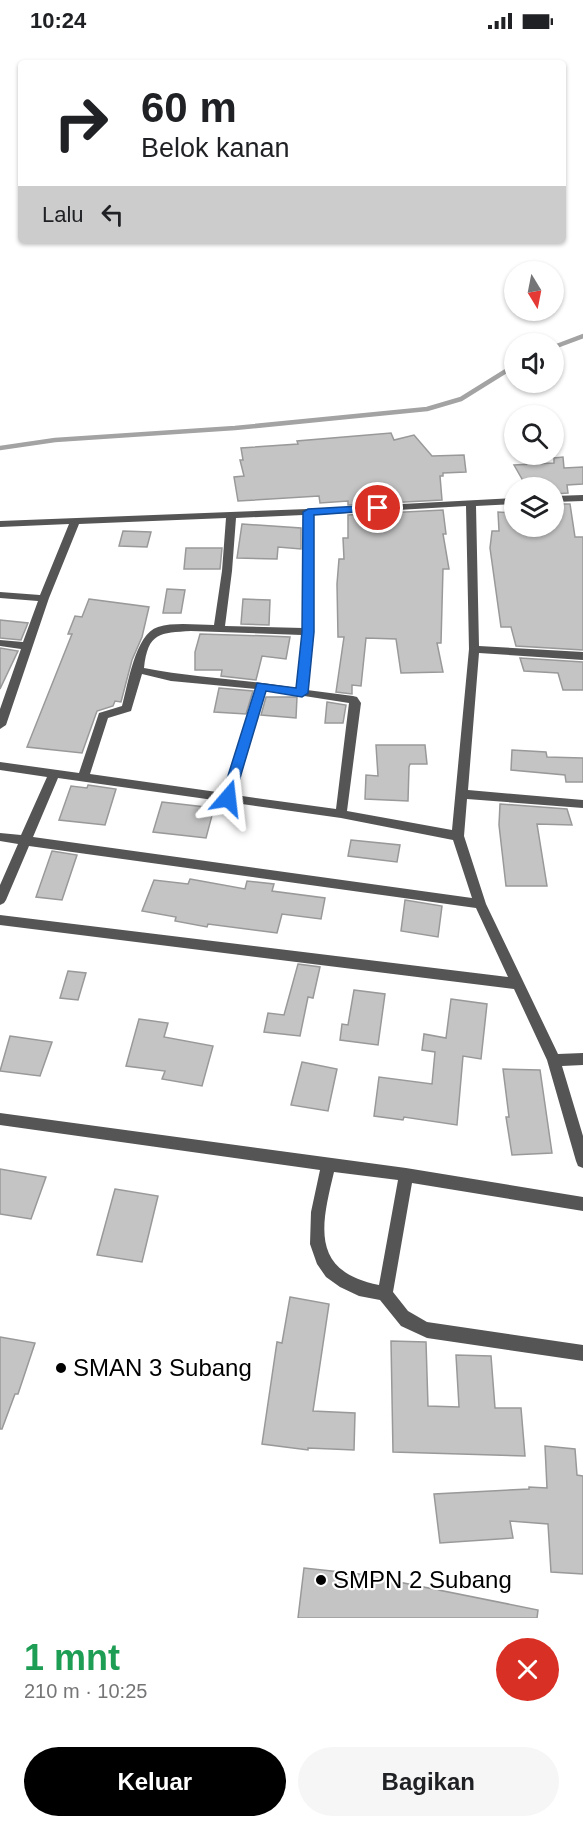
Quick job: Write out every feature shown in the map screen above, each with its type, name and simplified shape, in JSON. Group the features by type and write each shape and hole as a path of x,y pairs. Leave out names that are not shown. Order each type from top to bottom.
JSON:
{"street":[{"path":"564,499 583,498"},
{"path":"0,524 504,501"},
{"path":"471,503 474,649 458,836 480,904 554,1060 583,1161"},
{"path":"302,693 308,632 308,512"},
{"path":"219,628 227,571 231,515"},
{"path":"0,725 4,702 76,520"},
{"path":"0,595 44,598"},
{"path":"83,777 103,716 128,708 140,653 149,638 159,630 219,628 308,632"},
{"path":"0,643 28,646"},
{"path":"474,649 583,656"},
{"path":"138,670 171,677 262,686 353,699 355,704 341,814"},
{"path":"228,798 262,686"},
{"path":"0,766 341,814 458,836"},
{"path":"0,900 54,773"},
{"path":"461,794 583,804"},
{"path":"0,837 480,904"},
{"path":"0,920 518,984"},
{"path":"554,1060 583,1059"},
{"path":"0,1119 406,1175 583,1204"},
{"path":"329,1164 315,1230 320,1253 333,1275 344,1282 385,1294 400,1316 413,1325 427,1330 583,1353"},
{"path":"385,1294 406,1175"}],"building":[{"path":"391,433 394,440 414,435 432,456 464,455 466,472 443,473 443,476 440,476 442,500 348,505 348,501 320,503 319,496 238,501 234,477 244,476 240,460 243,460 241,448"},
{"path":"514,465 583,467 583,484 567,485 568,493 564,493 564,477 521,477"},
{"path":"564,504 570,504 575,537 583,537 583,650 516,646 511,627 501,627 490,548 492,531 499,531 498,512 504,512 504,537 564,537"},
{"path":"443,510 446,534 443,534 449,569 443,569 441,643 437,643 443,672 401,673 396,639 366,638 361,686 352,685 352,694 336,692 344,637 338,637 337,584 339,559 344,559 343,538 348,538 348,515"},
{"path":"242,524 301,528 301,549 278,547 277,559 237,558"},
{"path":"123,531 151,532 147,547 119,546"},
{"path":"186,548 222,548 220,569 184,569"},
{"path":"167,589 185,590 181,613 163,613"},
{"path":"89,599 149,607 121,702 115,701 113,706 97,711 82,753 27,747 72,634 68,634 75,616 82,617"},
{"path":"243,599 270,600 269,625 241,624"},
{"path":"0,620 28,623 21,640 0,638"},
{"path":"200,634 290,637 286,659 262,656 256,680 221,676 222,670 195,670 195,652"},
{"path":"0,648 18,651 0,689"},
{"path":"520,658 583,662 583,690 563,690 558,673 524,671"},
{"path":"219,688 253,691 246,714 214,712"},
{"path":"266,697 297,697 296,718 261,715"},
{"path":"327,702 346,705 343,723 325,723"},
{"path":"376,745 425,745 427,764 410,764 409,767 408,801 365,799 366,775 378,776"},
{"path":"512,750 546,752 547,757 583,758 583,782 566,782 565,775 511,770"},
{"path":"88,785 116,789 105,825 59,820 71,786 87,788"},
{"path":"162,802 214,808 206,838 153,832"},
{"path":"500,804 567,809 572,825 537,824 547,886 506,886 499,825"},
{"path":"351,840 400,845 397,862 348,856"},
{"path":"52,851 77,855 62,900 36,897"},
{"path":"190,879 245,889 247,881 274,884 272,891 325,898 321,919 282,914 277,933 208,924 207,927 175,921 176,917 142,911 154,880 188,884"},
{"path":"405,900 442,906 438,937 401,931"},
{"path":"298,964 320,967 313,998 308,997 300,1036 264,1032 268,1013 284,1015"},
{"path":"68,971 86,973 78,1000 60,998"},
{"path":"354,990 385,994 378,1045 340,1040 342,1024 348,1025"},
{"path":"451,999 487,1004 481,1059 463,1056 457,1125 404,1117 403,1120 374,1116 379,1077 432,1084 435,1052 422,1050 424,1034 446,1038"},
{"path":"139,1019 168,1023 164,1037 213,1046 202,1086 162,1079 165,1071 126,1066"},
{"path":"10,1036 52,1042 40,1076 0,1071"},
{"path":"302,1062 337,1069 328,1111 291,1105"},
{"path":"503,1069 540,1070 552,1153 512,1155 506,1117 509,1117"},
{"path":"0,1169 46,1177 31,1219 0,1214"},
{"path":"115,1189 158,1196 142,1262 97,1255"},
{"path":"290,1297 329,1304 313,1411 355,1413 354,1450 308,1448 308,1450 262,1444 277,1342 282,1343"},
{"path":"0,1337 35,1343 18,1394 15,1394 2,1429 0,1429"},
{"path":"391,1341 426,1342 428,1406 459,1407 456,1355 491,1356 495,1408 521,1408 525,1456 393,1452"},
{"path":"545,1446 575,1449 577,1475 583,1476 583,1574 551,1572 548,1524 510,1521 513,1538 440,1543 434,1494 529,1489 529,1487 547,1488"},
{"path":"304,1568 359,1574 538,1610 537,1618 298,1618"}],"waterway":[{"path":"564,343 583,336"},
{"path":"0,448 55,440 235,428 427,409 461,399 504,372"}],"place":[{"name":"SMAN 3 Subang","path":"61,1368"},
{"name":"SMPN 2 Subang","path":"321,1580"}],"route":[{"path":"228,798 262,686 302,693 308,632 308,512 378,508"}]}
